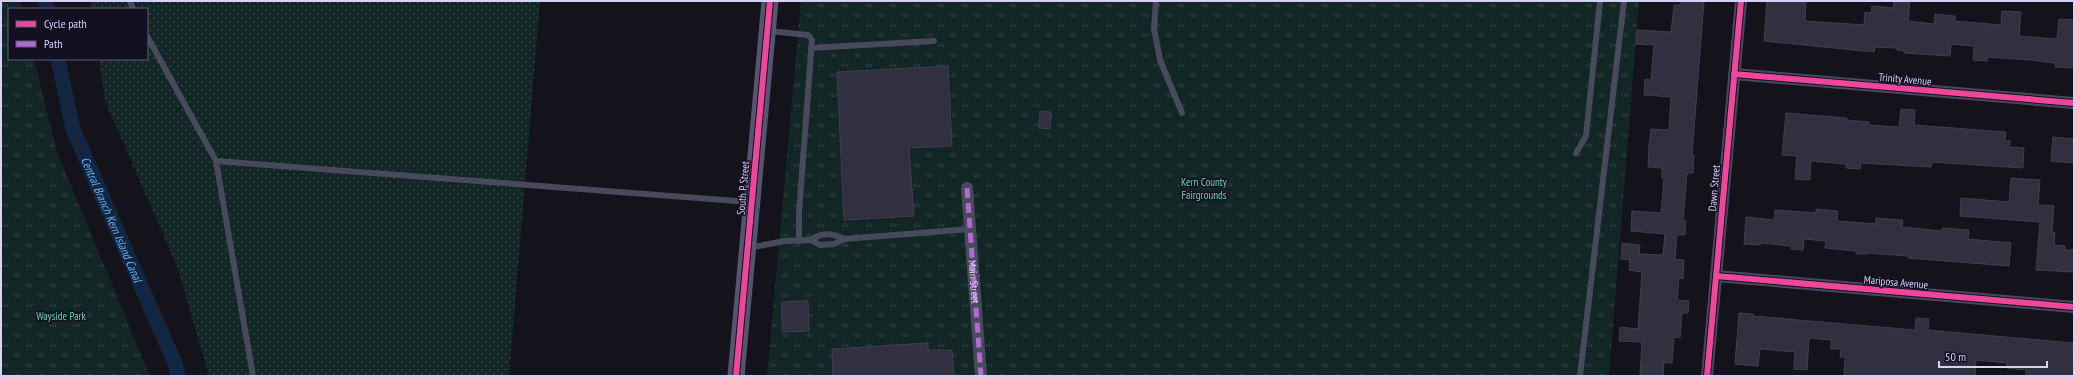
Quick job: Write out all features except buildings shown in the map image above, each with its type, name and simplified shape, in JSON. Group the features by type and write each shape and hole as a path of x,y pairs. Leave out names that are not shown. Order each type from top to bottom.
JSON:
{"street":[{"name":"South P Street","path":"736,376 770,1"},
{"name":"Dawn Street","path":"1707,376 1741,1"},
{"name":"Trinity Avenue","path":"1734,74 2074,103"},
{"name":"Main Street","path":"967,188 980,376"},
{"name":"Mariposa Avenue","path":"1716,276 2074,307"}],"lane":[{"path":"1156,1 1154,28 1160,60 1182,113"},
{"path":"1576,153 1586,136 1600,1"},
{"path":"1580,376 1624,1"},
{"path":"767,31 808,35 812,40 799,212 799,241"},
{"path":"148,38 216,161 253,376"},
{"path":"811,48 934,41"},
{"path":"216,161 752,203"},
{"path":"811,240 820,245 834,244 844,239 970,229"},
{"path":"748,248 784,241 811,240 819,235 833,234 844,239"}],"green space":[{"name":"Wayside Park","path":"1,1 20,1 22,8 8,8 8,60 34,60 57,152 150,376 1,376"},
{"path":"90,1 540,1 509,376 209,376 177,266 105,101 99,60 148,60 148,8 91,8"},
{"name":"Kern County Fairgrounds","path":"801,1 1639,1 1609,376 767,376"}],"waterway":[{"name":"Central Branch Kern Island Canal","path":"45,1 47,8"},
{"name":"Central Branch Kern Island Canal","path":"58,60 73,129 176,366 178,376"}],"marked path":[{"path":"967,188 981,376"}],"cycle path":[{"path":"736,376 770,1"},
{"path":"1707,376 1741,1"},
{"path":"1734,74 2074,103"},
{"path":"1716,276 2074,307"}]}
